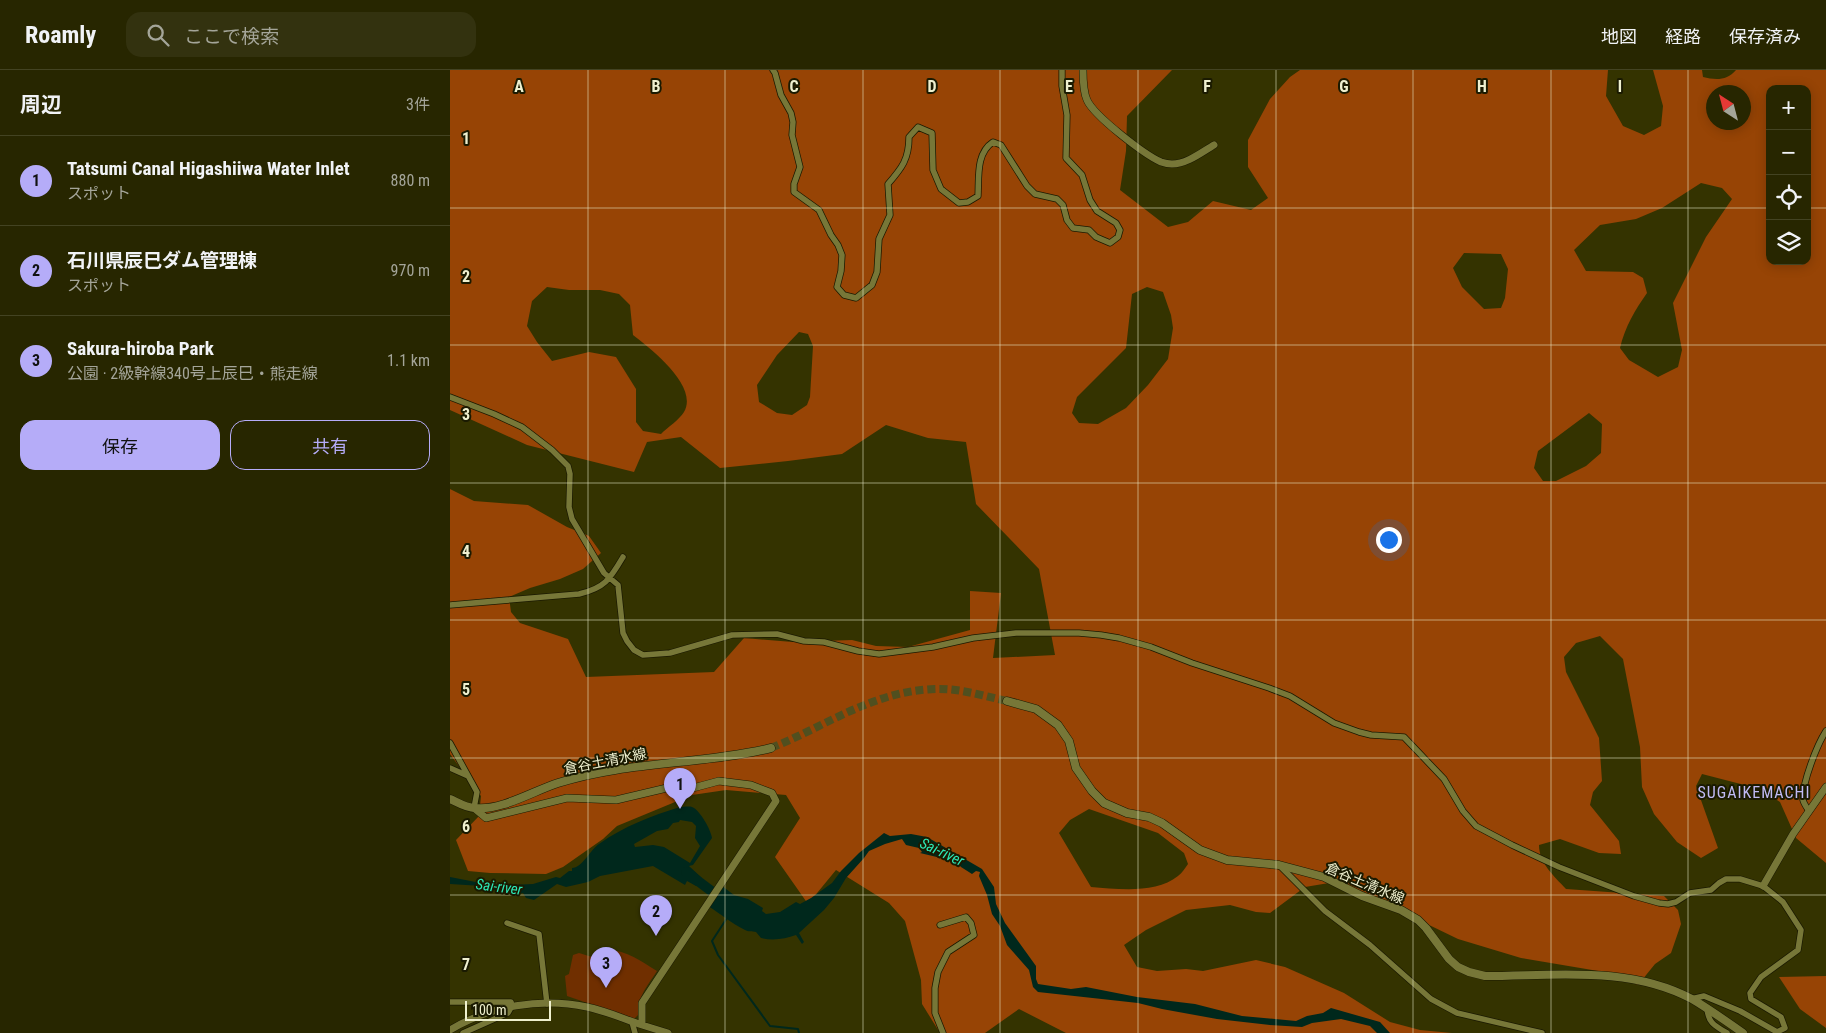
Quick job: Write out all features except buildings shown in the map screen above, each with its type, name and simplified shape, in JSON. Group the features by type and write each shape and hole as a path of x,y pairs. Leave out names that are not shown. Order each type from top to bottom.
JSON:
{"main road":[{"name":"倉谷土清水線","path":"1007,701 1036,709 1048,716 1058,726 1069,741 1076,768 1092,791 1104,803 1127,813 1149,817 1200,850 1227,860 1279,865 1324,878 1362,896 1401,910 1418,920 1449,958 1469,972 1484,976 1605,974 1629,977 1664,987 1691,999 1743,1033"},
{"name":"倉谷土清水線","path":"450,798 474,808 496,806 559,783 628,767 740,756 771,748"}],"street":[{"path":"773,70 781,95 791,113 793,122 792,135 800,167 794,184 794,192 820,210 842,255 842,271 837,287 844,295 856,298 872,285 877,272 879,239 890,215 888,184 903,166 909,151 909,137 918,128 932,133 933,170 942,189 959,203 968,202 978,196 980,162 984,148 993,142 1001,145 1027,186 1035,194 1057,199 1073,228 1089,230 1096,237 1110,243 1118,237 1120,230 1116,223 1098,211 1090,200 1082,175 1066,158 1067,115 1062,86 1062,70"},
{"path":"1083,70 1082,82 1087,101 1101,117 1139,149 1162,162 1174,164 1186,161 1214,145"},
{"path":"450,397 522,427 552,450 568,466 570,474 569,507 572,519 604,573 618,586 623,633 634,650 643,655 670,653 732,635 777,634 804,641 824,642 858,651 879,654 933,647 973,638 1016,633 1079,633 1119,638 1150,647 1192,664 1235,676 1290,696 1334,723 1358,732 1404,737 1444,779 1463,811 1476,826 1512,846 1560,868 1634,896 1668,904 1676,902 1690,893 1711,890 1726,879 1740,879 1763,886 1783,902 1800,930 1798,950 1761,977 1750,993 1751,999 1781,1017 1785,1028 1777,1032 1740,1011 1704,996 1691,999"},
{"path":"450,605 579,594 601,587 610,579 623,557"},
{"path":"1809,811 1803,801 1819,742 1826,731"},
{"path":"450,743 477,792 474,808 486,818 568,798 616,800 671,787 693,788 718,781 752,785 772,794 776,801 642,1003 642,1025"},
{"path":"450,768 468,776"},
{"path":"1763,886 1792,834 1826,787"},
{"path":"1279,865 1324,911 1370,945 1431,999 1457,1013 1542,1033"},
{"path":"940,925 966,917 971,923 974,935 948,952 938,972 935,988 935,1013 943,1033"},
{"path":"507,923 539,934 547,1004"},
{"path":"450,1002 511,1002 512,1006"},
{"path":"450,1030 464,1022 492,1011 512,1006 547,1004 586,1007 668,1033"},
{"path":"463,1033 508,1013 512,1006"},
{"path":"1707,1008 1707,1018 1715,1027 1727,1033"},
{"path":"632,1022 635,1033"}],"shaded area":[{"path":"450,70 1172,70 1127,116 1126,151 1120,190 1168,227 1188,222 1213,201 1251,210 1268,198 1248,167 1248,140 1270,99 1290,77 1300,70 1608,70 1606,96 1623,126 1644,135 1661,126 1663,106 1653,70 1702,70 1703,77 1716,79 1725,78 1736,70 1826,70 1826,863 1796,838 1780,802 1760,789 1702,774 1696,786 1718,848 1701,858 1677,842 1654,814 1642,787 1640,747 1623,659 1600,636 1576,643 1564,657 1566,672 1599,738 1602,781 1593,792 1590,805 1619,841 1621,854 1599,853 1560,839 1539,845 1544,863 1566,889 1664,896 1678,910 1681,924 1671,953 1655,964 1638,985 1604,972 1521,958 1458,939 1335,882 1305,887 1270,913 1256,912 1230,905 1186,910 1146,930 1124,945 1137,967 1157,971 1186,969 1203,971 1256,960 1285,967 1344,993 1390,1022 1420,1030 1452,1033 1066,1033 1019,1009 985,1033 940,1033 922,1004 921,980 905,921 889,903 836,870 808,904 775,857 800,818 786,795 726,790 692,795 617,826 603,839 563,867 546,874 468,871 456,840 479,816 481,796 450,754 450,489 474,501 528,505 567,527 589,536 601,553 583,569 509,597 511,612 520,623 568,639 586,677 714,672 744,638 793,642 852,640 876,646 908,647 970,630 970,591 1001,593 993,658 1055,655 1039,569 976,504 966,442 928,438 886,425 842,454 720,468 681,437 647,442 634,472 527,445 450,410","holes":["1701,183 1722,188 1732,199 1706,237 1673,303 1682,350 1678,367 1658,377 1629,360 1620,348 1631,319 1647,293 1643,278 1633,272 1586,271 1574,250 1600,225 1636,219 1662,208","1464,253 1501,254 1508,269 1505,298 1501,308 1484,309 1462,287 1453,268","547,287 569,290 600,290 619,294 630,305 633,335 651,349 679,380 685,391 687,402 684,412 661,434 643,431 636,422 636,389 616,357 589,352 552,361 527,326 532,301","1147,287 1163,292 1171,315 1173,328 1168,359 1148,385 1126,408 1098,424 1079,423 1072,413 1077,397 1126,348 1132,294","799,332 808,334 813,346 810,397 807,405 792,415 777,413 759,402 757,385 777,355","1589,413 1602,424 1601,453 1586,466 1556,481 1543,481 1534,468 1538,451","1089,809 1158,833 1184,853 1188,864 1178,876 1159,886 1136,889 1091,887 1059,833 1070,820"]},
{"path":"606,950 620,951 657,971 639,1002 638,1015 634,1019 567,996 565,976 569,974 573,955 579,953 592,957"},
{"path":"1826,976 1826,1028 1800,1009 1779,977"}],"water":[{"path":"680,807 692,807 702,816 711,834 712,838 693,865 689,866 702,878 701,880 697,879 695,882 698,885 696,886 687,881 685,885 653,866 600,876 588,882 566,887 557,884 534,900 526,898 523,893 515,892 512,894 510,892 506,894 505,892 492,889 489,891 486,887 482,886 450,884 450,877 486,884 511,885 533,884 556,877 560,878 583,862 596,846 608,838 638,822","holes":["680,820 692,822 696,826 695,838 700,846 690,863 664,847 653,845 635,847 634,844 657,831 668,829 673,823"]},
{"path":"884,833 890,836 911,834 927,837 982,869 994,887 996,904 1005,923 1036,966 1038,984 1071,989 1086,987 1137,997 1195,1004 1242,1016 1296,1021 1307,1016 1323,1013 1331,1008 1380,1022 1390,1033 1377,1033 1370,1026 1341,1019 1312,1023 1302,1027 1270,1025 1217,1019 1138,1003 1038,992 1033,987 1029,970 1007,945 1000,926 992,914 979,876 980,872 976,871 972,874 950,857 947,862 941,858 920,853 922,852 919,848 906,845 902,839 869,851 846,878 824,910 799,933 804,942 802,944 796,935 779,939 761,938 756,932 747,931 708,906 722,886 734,895 748,899 763,908 762,911 766,914 780,912 796,902 800,904 832,883 859,853"}],"waterway":[{"name":"Sai-river","path":"686,872 722,899"},
{"path":"727,918 712,941 718,955 770,1026 798,1029 799,1033"}],"tunnel":[{"path":"771,748 850,711 891,696 912,691 953,690 1007,701"}],"place":[{"name":"Tatsumi Canal Higashiiwa Water Inlet","path":"680,809"},
{"name":"石川県辰巳ダム管理棟","path":"656,936"},
{"name":"Sakura-hiroba Park","path":"606,988"}],"district":[{"name":"SUGAIKEMACHI","path":"1754,792"}]}
